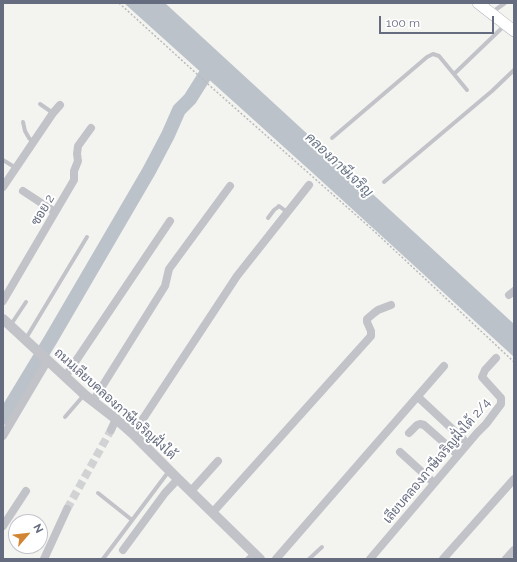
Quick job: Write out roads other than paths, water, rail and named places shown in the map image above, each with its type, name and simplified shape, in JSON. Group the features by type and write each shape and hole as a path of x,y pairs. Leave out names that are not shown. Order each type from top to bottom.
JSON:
{"main road":[{"path":"478,3 510,28"}],"street":[{"path":"3,187 60,105"},
{"name":"ซอย 2","path":"3,301 74,180 74,171 78,161 78,146 91,128"},
{"path":"133,434 237,276 309,185"},
{"path":"89,398 166,286 169,269 230,186"},
{"path":"23,191 56,212"},
{"path":"66,377 170,221"},
{"path":"213,512 371,336 367,319 378,310 391,305"},
{"name":"ถนนเลียบคลองภาษีเจริญฝั่งใต้","path":"5,323 89,398 133,434 213,512 254,557"},
{"path":"3,436 44,357"},
{"name":"เลียบคลองภาษีเจริญฝั่งใต้ 2/4","path":"370,559 486,424 501,404 501,398 482,377 485,370 496,358"},
{"path":"276,559 444,366"},
{"path":"418,397 463,439"},
{"path":"111,430 116,419"},
{"path":"409,433 417,425 424,425 458,455"},
{"path":"400,452 434,483"},
{"path":"191,491 218,460"},
{"path":"123,550 178,479"},
{"path":"443,559 514,479"},
{"path":"3,526 26,491"},
{"path":"44,559 67,509"},
{"path":"506,559 514,550"}],"lane":[{"path":"491,13 505,3"},
{"path":"454,74 510,28"},
{"path":"332,138 427,57 433,54 439,56 467,90"},
{"path":"384,182 492,91 514,70"},
{"path":"40,104 53,113"},
{"path":"23,122 25,131 33,142"},
{"path":"3,160 16,168"},
{"path":"268,218 279,206 288,213"},
{"path":"25,340 87,237"},
{"path":"5,323 26,302"},
{"path":"65,417 89,398"},
{"path":"104,559 170,470"},
{"path":"98,493 132,520"},
{"path":"309,559 322,547"}],"water":[{"name":"คลองภาษีเจริญ","path":"124,3 165,3 514,324 514,357 315,175"}],"waterway":[{"path":"3,418 149,171 179,110 190,99 212,64"}],"tunnel":[{"path":"67,509 111,430"}]}
